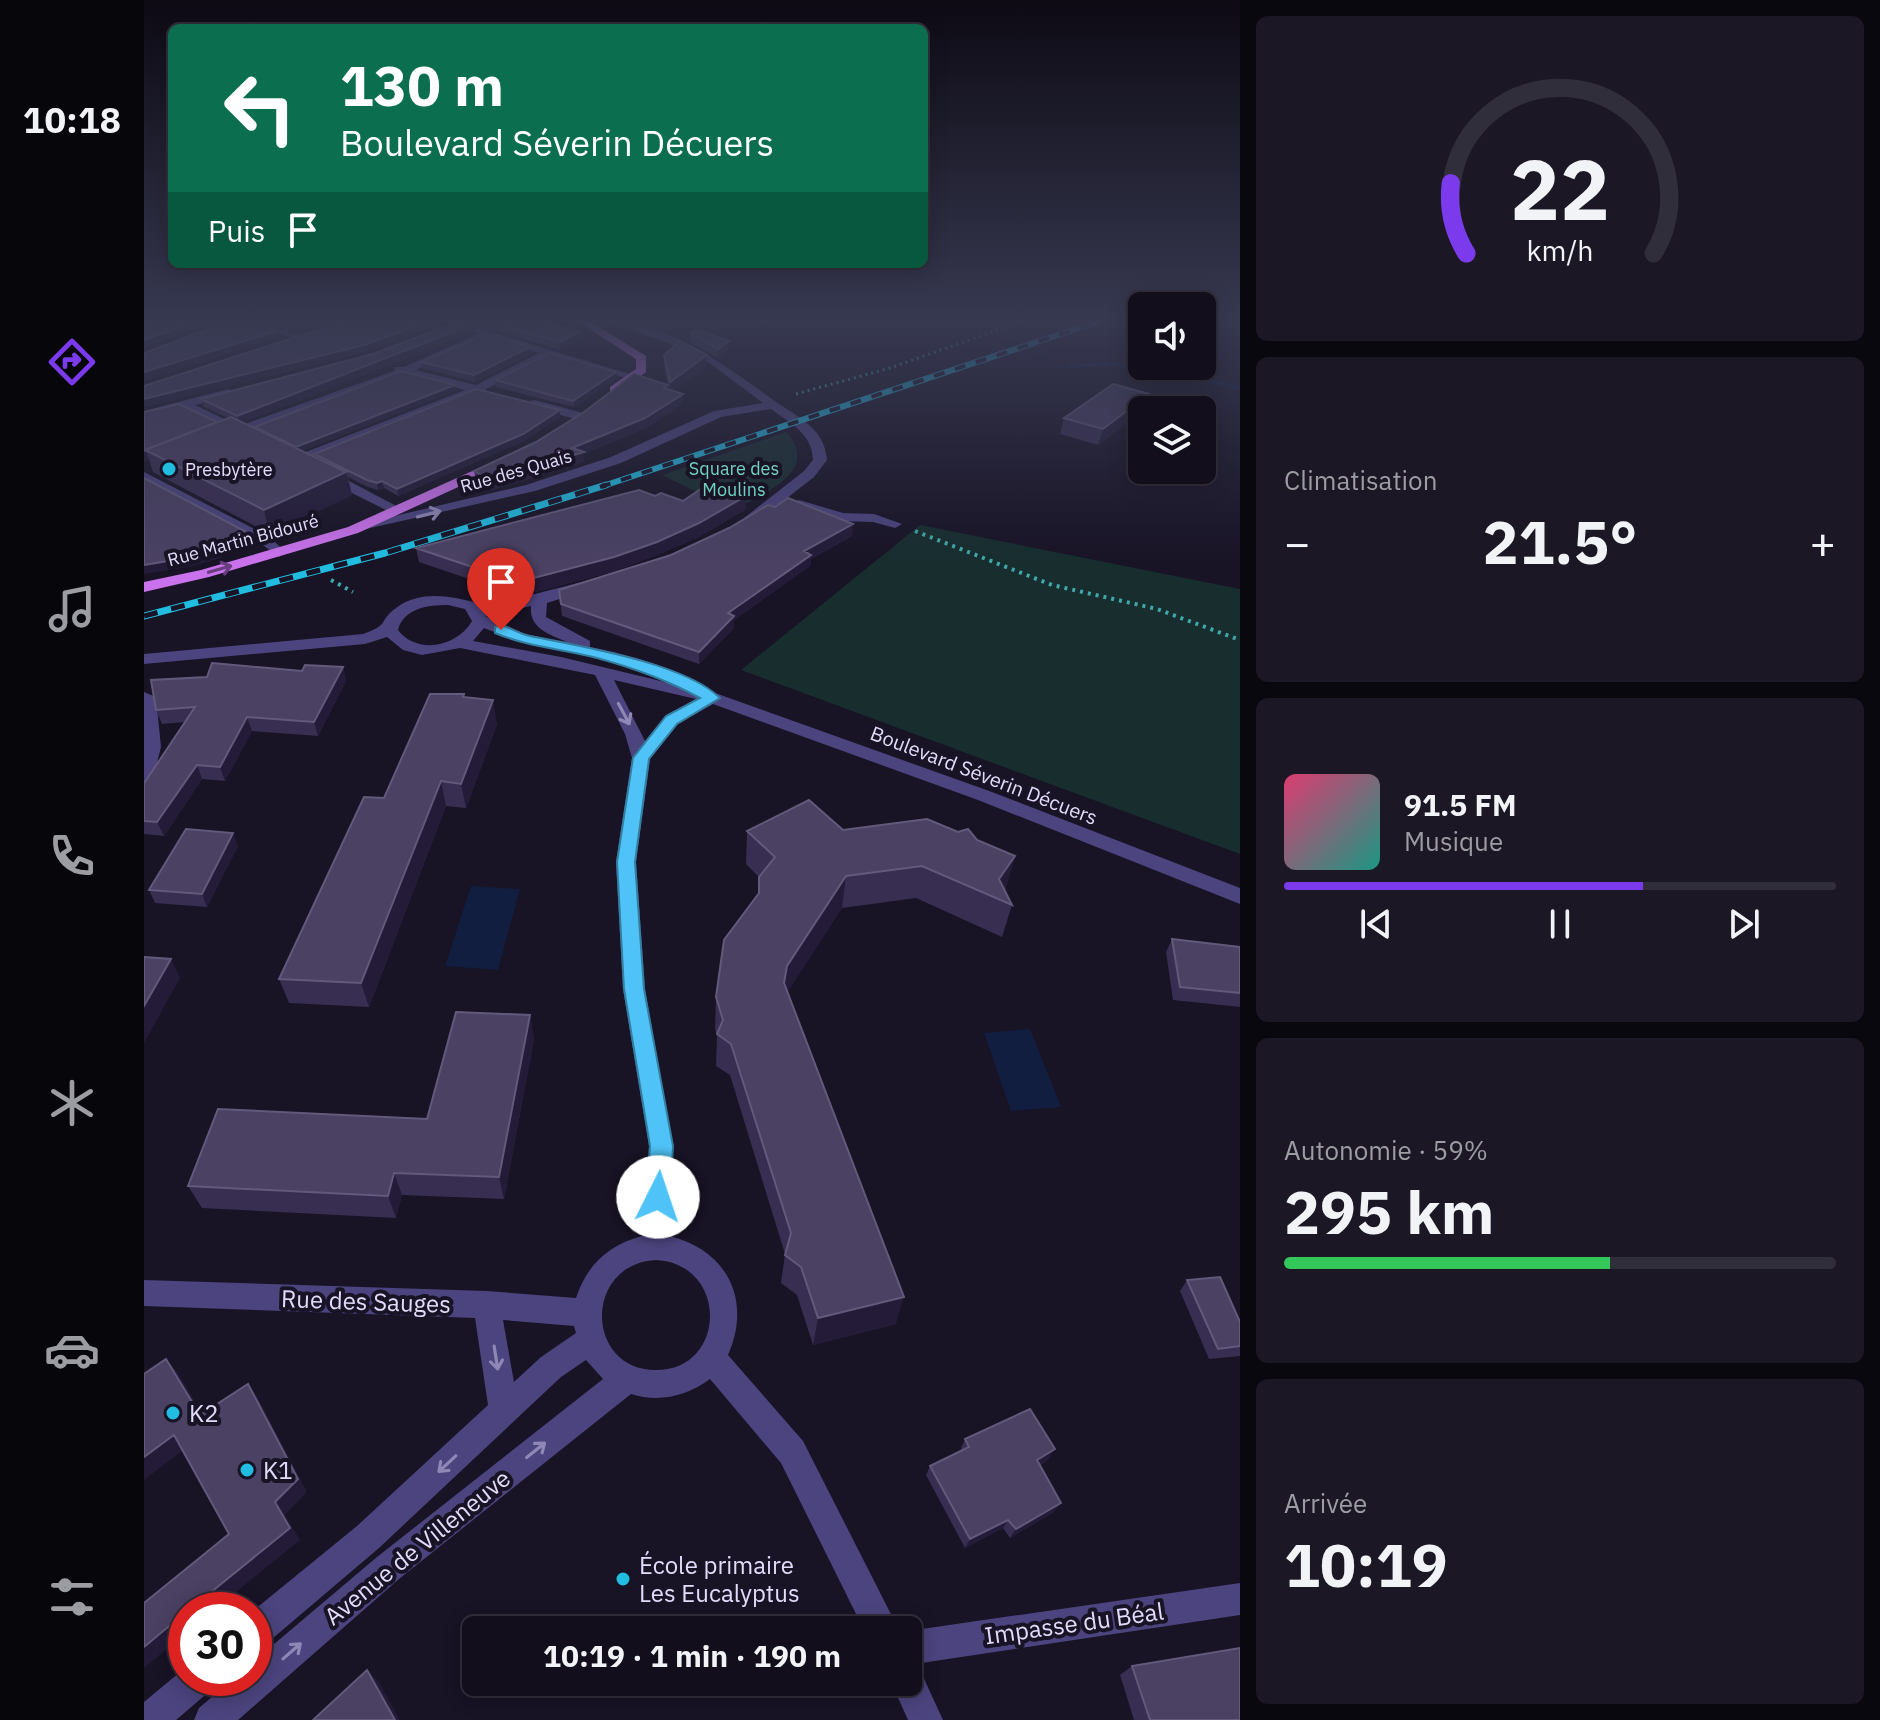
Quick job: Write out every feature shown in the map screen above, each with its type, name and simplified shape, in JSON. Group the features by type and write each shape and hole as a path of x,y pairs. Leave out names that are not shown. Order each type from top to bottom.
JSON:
{"main road":[{"path":"566,423 598,402"},
{"name":"Rue Martin Bidouré","path":"144,587 279,553 353,530 518,454"}],"street":[{"path":"144,415 195,402"},
{"path":"211,441 316,402"},
{"path":"395,509 292,457 441,402"},
{"path":"540,402 590,408"},
{"path":"735,531 780,498 820,460 819,446 810,432 772,403"},
{"name":"Rue des Quais","path":"353,530 530,488 616,460 718,414 772,403"},
{"path":"184,405 262,442"},
{"path":"144,469 157,463"},
{"path":"144,476 265,540 279,553"},
{"path":"780,498 842,517 874,518 895,524"},
{"path":"459,643 470,637 479,617 596,582"},
{"name":"Boulevard Séverin Décuers","path":"712,698 665,674 598,653 521,638 479,617 461,602 434,600 407,607 391,622 390,630 394,638 414,648 444,648 459,643 506,650 712,698 985,796 1240,896"},
{"path":"540,600 538,617 542,624 577,639 598,653"},
{"path":"144,659 365,639 390,630"},
{"path":"602,673 634,734 641,758 626,862 634,989 661,1146 655,1247"},
{"path":"144,779 152,747 146,697"},
{"path":"641,758 672,720 712,698"},
{"path":"655,1247 678,1250 699,1261 716,1279 725,1301 724,1330 711,1358 687,1377 657,1385 627,1379 604,1363 588,1327 594,1287 610,1266 631,1253 655,1247"},
{"name":"Rue des Sauges","path":"144,1293 487,1305 588,1327"},
{"path":"487,1305 504,1411"},
{"name":"Avenue de Villeneuve","path":"272,1617 368,1537 551,1367 588,1327"},
{"path":"711,1358 792,1452 875,1616"},
{"name":"Avenue de Villeneuve","path":"211,1720 388,1568 627,1379"},
{"name":"Impasse du Béal","path":"922,1646 1240,1599"},
{"path":"149,1720 178,1696"},
{"path":"915,1696 926,1720"}],"path":[{"path":"895,524 1052,585 1157,609 1240,640"},
{"path":"331,580 353,592"}],"green space":[{"name":"Square des Moulins","path":"786,432 795,446 797,458 793,469 773,488 734,510 662,475"},
{"path":"920,525 1240,589 1240,854 741,670"}],"water":[{"path":"471,886 520,889 498,970 445,966"},
{"path":"1030,1029 1061,1107 1011,1111 984,1033"}],"building":[{"path":"208,402 272,402 237,416"},
{"path":"319,402 411,402 296,447 255,427"},
{"path":"443,402 529,402 560,410 523,434 397,489 382,481 367,480 314,454"},
{"path":"597,402 670,402 645,418 572,448 584,452 490,480 474,471 536,442"},
{"path":"1087,402 1128,402 1128,410 1103,429 1064,418"},
{"path":"179,404 217,422 144,451 144,412"},
{"path":"231,417 346,472 264,510 145,450"},
{"path":"144,478 250,534 215,550 144,565"},
{"path":"708,484 746,496 699,523 657,542 614,557 526,580 508,579 416,548 639,490 655,496 661,493 683,501"},
{"path":"788,498 853,524 804,551 811,555 728,613 734,616 699,652 561,604 559,590 671,555 729,528 768,505 775,507"},
{"path":"212,663 302,671 305,665 343,667 314,722 247,717 220,767 197,765 157,822 144,821 144,782 195,707 156,710 151,680 207,677"},
{"path":"430,694 464,694 463,697 493,700 461,784 441,781 361,983 279,979 364,797 384,798"},
{"path":"809,800 843,830 927,819 958,832 968,829 977,840 1015,856 999,879 1012,905 922,866 846,876 787,966 784,983 904,1297 818,1318 801,1267 785,1255 791,1233 731,1044 717,1034 723,1020 716,997 724,940 759,893 759,877 775,857 747,831"},
{"path":"186,829 233,833 202,894 149,890"},
{"path":"1172,939 1240,947 1240,993 1180,987"},
{"path":"144,957 171,959 144,1006"},
{"path":"456,1012 530,1015 499,1177 394,1173 388,1196 188,1186 218,1109 427,1119"},
{"path":"1220,1277 1240,1322 1240,1346 1218,1349 1187,1280"},
{"path":"166,1359 200,1415 248,1384 298,1479 275,1502 290,1528 211,1592 168,1592 168,1627 144,1647 144,1603 229,1534 174,1435 144,1457 144,1374"},
{"path":"1030,1409 1055,1449 1037,1460 1061,1503 1016,1529 1008,1520 970,1539 930,1466 969,1447 965,1439"},
{"path":"1240,1648 1240,1720 1150,1720 1132,1666"},
{"path":"367,1670 395,1720 313,1720"}],"railway":[{"path":"600,487 855,402"},
{"path":"144,616 385,553 606,485"}],"place":[{"name":"Presbytère","path":"169,469"},
{"name":"K2","path":"173,1413"},
{"name":"K1","path":"247,1470"},
{"name":"École primaire Les Eucalyptus","path":"623,1579"}],"route":[{"path":"501,630 521,638 598,653 665,674 712,698 672,720 641,758 626,862 634,989 661,1146 658,1197"}]}
